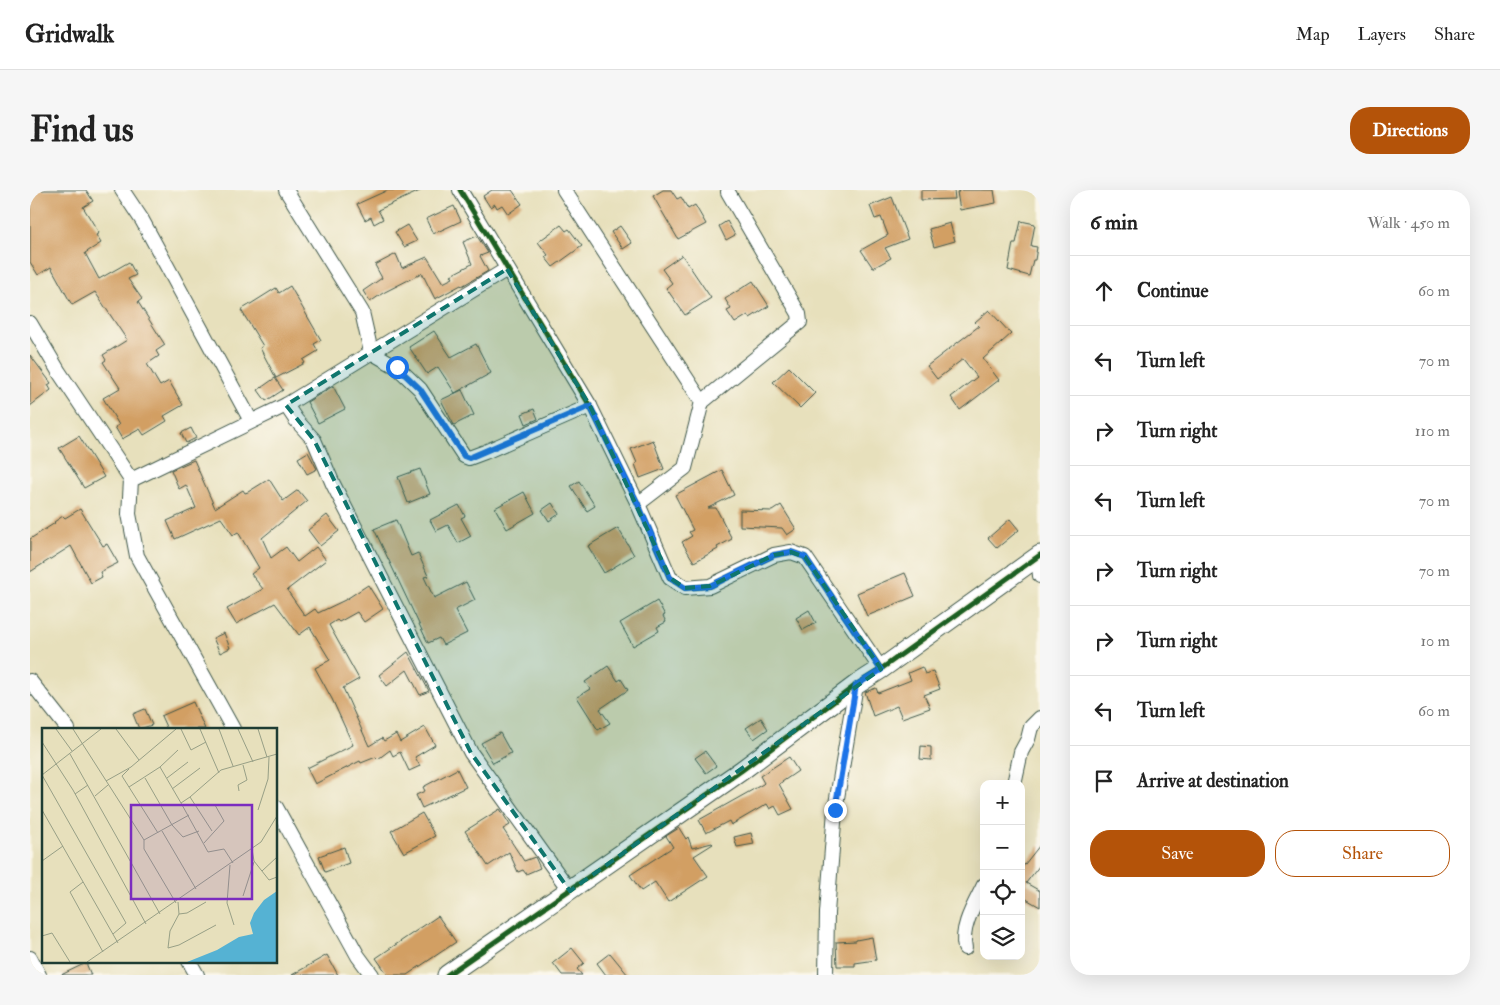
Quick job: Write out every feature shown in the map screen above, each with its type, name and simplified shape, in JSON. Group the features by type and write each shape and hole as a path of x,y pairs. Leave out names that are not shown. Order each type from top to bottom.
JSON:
{"street":[{"path":"122,190 142,220 251,421"},
{"path":"286,190 362,312 371,352 397,367 420,389 464,456 469,458 590,406"},
{"path":"460,190 590,406 638,504 670,578 685,588 710,586 774,555 791,552 805,557 881,670"},
{"path":"564,190 702,402"},
{"path":"638,504 685,468 702,402 800,322 799,314 728,192"},
{"path":"131,480 286,405 507,269"},
{"path":"30,323 59,372 131,480 129,514 138,556 232,728"},
{"path":"286,405 296,420 314,440 333,484 471,753 570,891"},
{"path":"447,975 741,771 856,685 881,670 1039,556"},
{"path":"1039,556 1040,576"},
{"path":"30,681 67,728"},
{"path":"826,975 827,913 835,810 856,685"},
{"path":"1015,780 1021,752 1028,739 1031,727 1040,718"},
{"path":"278,811 358,956 372,975"},
{"path":"965,948 962,938 965,927 980,894"},
{"path":"30,958 39,975"},
{"path":"190,962 197,975"}],"highlighted area":[{"path":"507,269 590,406 670,578 685,588 710,586 774,555 791,552 805,557 881,669 570,891 471,753 314,440 286,405"}],"building":[{"path":"30,190 86,190 93,201 83,207 99,233 96,235 101,243 85,253 99,279 129,262 136,275 128,279 142,299 138,302 165,345 156,351 159,356 147,364 160,386 169,381 183,405 164,416 167,421 144,435 140,429 122,439 115,427 119,425 103,398 120,388 103,362 106,360 103,355 127,340 95,292 72,305 51,267 38,275 30,262"},
{"path":"388,190 422,190 378,210 383,219 374,224 371,217 365,220 357,204"},
{"path":"492,190 512,190 522,204 508,214 502,205 497,208 495,204 490,207 483,196"},
{"path":"663,190 671,190 677,199 681,197 688,209 695,205 706,224 678,239 653,196"},
{"path":"921,190 954,190 955,199 921,200"},
{"path":"958,190 994,190 996,203 960,210"},
{"path":"892,197 908,239 885,248 891,258 873,268 861,250 888,235 881,217 875,219 870,206"},
{"path":"454,206 461,221 433,234 426,219"},
{"path":"727,221 735,235 726,240 719,226"},
{"path":"1021,221 1035,224 1031,246 1037,247 1035,260 1033,260 1029,276 1008,270 1013,243 1016,243"},
{"path":"950,223 955,241 934,247 929,229"},
{"path":"407,225 417,241 404,247 395,232"},
{"path":"561,225 566,231 569,229 582,246 553,267 545,257 548,255 538,242"},
{"path":"620,226 632,243 623,249 611,232"},
{"path":"477,236 488,253 480,256 488,271 462,286 435,299 422,273 383,293 370,302 363,291 382,278 375,265 396,254 402,268 427,257 443,283 453,278 451,275 472,264 463,242"},
{"path":"682,255 711,298 685,315 666,288 672,283 662,269"},
{"path":"753,281 769,306 750,318 748,315 735,323 727,311 731,309 725,299"},
{"path":"290,286 321,340 314,344 318,351 303,360 305,363 276,378 260,348 263,346 241,310 276,288 279,293"},
{"path":"989,310 1011,334 983,359 999,380 960,410 951,397 977,377 963,359 937,379 927,366 979,326 975,322"},
{"path":"434,331 451,357 476,344 491,373 455,393 438,367 427,374 409,347"},
{"path":"30,355 51,383 48,385 51,390 30,406"},
{"path":"789,367 815,393 800,408 773,382"},
{"path":"275,378 283,390 266,401 258,390"},
{"path":"333,386 345,409 318,423 307,402"},
{"path":"462,390 474,415 454,425 441,400"},
{"path":"534,409 538,419 526,424 522,414"},
{"path":"191,428 196,438 186,443 181,433"},
{"path":"79,436 104,477 84,488 59,448"},
{"path":"653,440 664,469 640,478 635,464 637,463 631,449"},
{"path":"308,452 317,469 307,474 298,458"},
{"path":"194,460 215,508 243,490 245,493 248,492 269,479 283,501 298,490 307,501 262,538 271,558 286,547 297,562 316,547 326,560 287,590 305,616 315,609 318,613 345,600 368,585 383,609 364,622 357,612 329,625 359,679 343,688 369,746 382,738 384,741 396,734 400,742 425,727 435,745 415,757 420,766 409,771 400,752 393,756 390,750 378,759 376,757 361,763 360,761 315,784 307,768 353,745 332,699 315,668 330,660 310,627 299,635 275,603 236,624 227,609 263,589 251,574 259,568 238,532 233,535 221,518 175,539 167,521 196,508 186,485 179,489 171,470"},
{"path":"420,469 430,494 408,503 398,477"},
{"path":"722,470 734,495 708,508 716,508 732,539 694,562 682,542 692,536 689,532 693,530 675,495"},
{"path":"579,481 595,506 587,511 571,486"},
{"path":"524,492 535,513 507,529 495,508"},
{"path":"552,503 559,514 549,521 542,510"},
{"path":"459,505 465,516 461,518 471,536 458,543 448,525 436,531 430,520"},
{"path":"781,505 796,529 787,535 782,528 740,526 740,510 772,511"},
{"path":"80,509 103,546 107,544 118,563 100,572 102,577 91,583 71,546 30,572 30,539 63,516 65,518"},
{"path":"327,515 339,531 320,546 308,530"},
{"path":"1010,519 1019,530 997,548 988,538"},
{"path":"396,520 411,556 418,553 428,576 424,577 434,598 466,582 475,600 455,610 467,633 443,645 439,638 428,643 374,529"},
{"path":"618,528 634,555 604,573 588,546"},
{"path":"905,573 915,596 867,616 857,593"},
{"path":"657,601 665,615 663,616 666,622 657,627 659,631 633,646 620,623"},
{"path":"809,610 816,623 803,630 796,618"},
{"path":"224,633 230,648 220,653 213,638"},
{"path":"408,652 429,691 420,695 407,670 387,686 379,675"},
{"path":"608,666 618,681 621,679 628,690 600,709 610,723 598,730 577,697 590,689 585,682"},
{"path":"922,667 925,674 933,671 940,689 924,695 930,708 902,718 897,706 873,716 865,692 876,688 878,693 911,680 908,673"},
{"path":"193,702 205,728 167,728 161,716"},
{"path":"145,709 152,725 139,728 133,714"},
{"path":"761,718 768,729 754,739 746,728"},
{"path":"500,733 511,753 493,763 481,743"},
{"path":"921,746 931,747 931,760 920,759"},
{"path":"705,751 716,766 706,773 695,758"},
{"path":"789,757 798,771 779,784 793,809 780,815 775,806 770,809 767,804 731,825 729,821 706,833 699,820 763,784 760,776"},
{"path":"457,769 466,787 422,808 416,795 425,791 423,787"},
{"path":"500,809 510,825 503,829 524,861 535,857 540,868 526,874 523,870 518,872 509,852 488,866 465,831"},
{"path":"422,813 435,836 404,853 391,831"},
{"path":"679,828 686,839 688,837 692,848 713,844 694,856 708,876 668,902 655,882 641,891 630,875 673,847 666,836"},
{"path":"751,833 754,844 737,847 734,837"},
{"path":"1040,845 1040,865 1026,883 1040,891 1040,907 1025,898 1025,864"},
{"path":"344,847 349,863 325,872 319,856"},
{"path":"438,916 456,942 407,975 388,975 376,958"},
{"path":"872,937 876,960 855,963 855,966 837,966 836,942 856,941"},
{"path":"572,948 584,963 577,969 582,975 562,975 553,963"},
{"path":"610,953 628,975 606,975 597,963"},
{"path":"327,955 338,975 292,975"},
{"path":"86,963 91,975 61,975"}],"cycle path":[{"path":"460,190 590,406 638,504 670,578 685,588 710,586 774,555 791,552 805,557 881,669"},
{"path":"447,975 741,771 856,685 1040,555"}],"route":[{"path":"397,367 420,389 464,456 469,458 590,406 638,504 670,578 685,588 710,586 774,555 791,552 805,557 881,670 856,685 835,810"}]}
